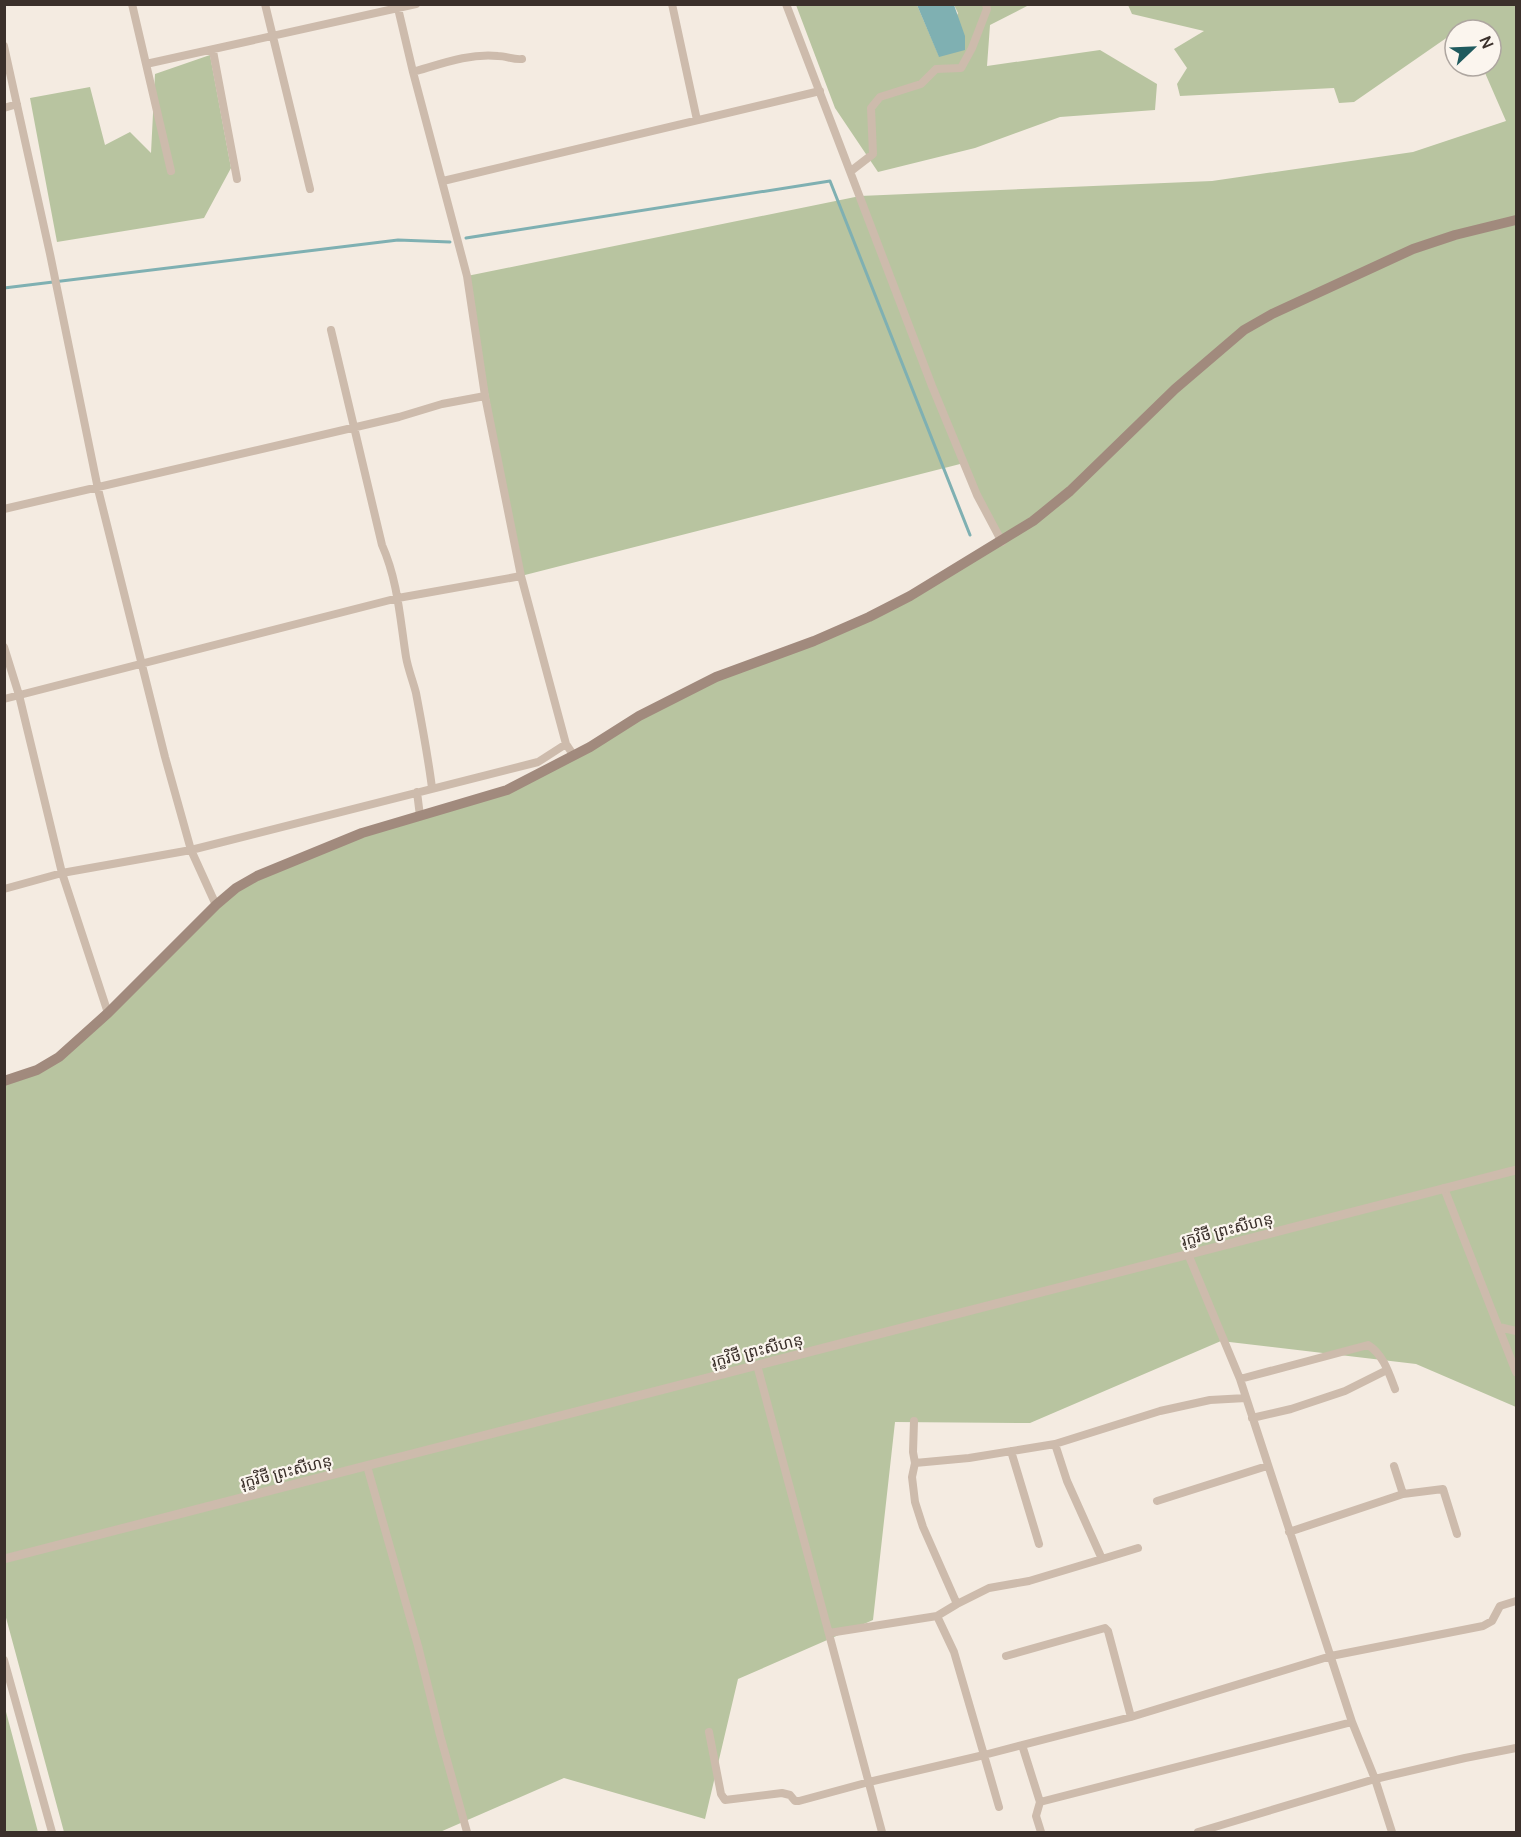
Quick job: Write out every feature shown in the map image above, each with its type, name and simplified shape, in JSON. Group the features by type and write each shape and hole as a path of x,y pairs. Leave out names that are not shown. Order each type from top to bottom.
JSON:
{"main road":[{"path":"4,1081 37,1070 59,1057 108,1013 216,905 236,888 257,876 362,833 507,790 574,756 639,716 716,677 814,641 910,596 1033,521 1070,491 1175,389 1244,330 1272,314 1413,249 1516,220"}],"street":[{"path":"132,4 171,171"},
{"path":"265,4 310,189"},
{"path":"146,64 213,51 397,6 416,4"},
{"path":"672,4 697,120"},
{"path":"786,4 937,397 977,495 1002,542"},
{"path":"850,171 873,154 871,108 880,97 921,84 936,69 961,68 972,48 987,4"},
{"path":"397,6 467,276 485,396 521,576 566,744 574,756"},
{"path":"4,46 50,254 98,489 165,757 191,850 216,905"},
{"path":"213,51 237,179"},
{"path":"413,72 454,59 477,56 522,59"},
{"path":"442,181 820,91"},
{"path":"4,108 17,104"},
{"path":"331,330 380,534 391,565 406,659 426,742 432,788"},
{"path":"4,509 98,489 399,417 442,404 485,396"},
{"path":"4,699 398,598 521,576"},
{"path":"4,647 19,695 62,873 108,1013"},
{"path":"4,889 62,873 191,850 538,762 566,744"},
{"path":"417,792 420,816"},
{"name":"រុក្ខវិថី ព្រះសីហនុ","path":"4,1559 1516,1170"},
{"path":"1444,1188 1516,1372"},
{"path":"1188,1254 1240,1379 1352,1722 1375,1779 1392,1833"},
{"path":"1499,1326 1516,1331"},
{"path":"1240,1379 1365,1345 1372,1347 1387,1370 1395,1389"},
{"path":"757,1365 882,1833"},
{"path":"1252,1418 1291,1409 1345,1391 1387,1370"},
{"path":"915,1463 969,1458 1055,1444 1160,1411 1210,1401 1246,1398"},
{"path":"914,1421 915,1463 912,1477 918,1514 957,1604"},
{"path":"1055,1444 1071,1490 1102,1559"},
{"path":"1011,1451 1039,1544"},
{"path":"367,1466 418,1646 467,1833"},
{"path":"1157,1501 1267,1466"},
{"path":"1394,1466 1403,1494"},
{"path":"1289,1532 1403,1494 1443,1490 1457,1534"},
{"path":"829,1633 938,1616 989,1588 1029,1581 1138,1548"},
{"path":"710,1732 721,1794 725,1800 782,1792 790,1795 795,1801 799,1801 1131,1717 1331,1656 1483,1626 1492,1621 1500,1606 1516,1600"},
{"path":"938,1616 954,1652 999,1807"},
{"path":"1006,1656 1105,1628 1108,1631 1131,1717"},
{"path":"4,1660 52,1833"},
{"path":"1040,1802 1352,1722"},
{"path":"1022,1745 1040,1802 1036,1816 1041,1833"},
{"path":"1198,1833 1375,1779 1516,1748"}],"green space":[{"path":"796,5 917,5 939,56 958,13 954,5 1029,5 990,25 987,66 1100,50 1157,84 1155,110 1060,117 975,148 878,172 835,108"},
{"path":"1128,5 1516,5 1516,1407 1416,1364 1221,1341 1030,1423 895,1422 873,1620 738,1679 705,1819 564,1778 440,1832 64,1832 5,1614 4,1081 59,1057 236,888 362,833 507,790 716,677 869,617 1001,542 964,463 521,576 467,276 860,196 1212,181 1413,152 1506,121 1487,78 1503,78 1503,18 1443,18 1443,40 1354,102 1339,103 1334,88 1180,96 1177,84 1187,68 1174,49 1204,31 1132,14"},
{"path":"210,55 231,168 204,218 57,242 30,98 90,87 105,145 130,132 151,153 155,74"},
{"path":"5,1708 38,1832 5,1832"}],"water":[{"path":"917,5 954,5 965,36 965,50 939,57"}],"waterway":[{"path":"466,238 830,181 970,535"},
{"path":"4,288 398,240 450,242"}]}
